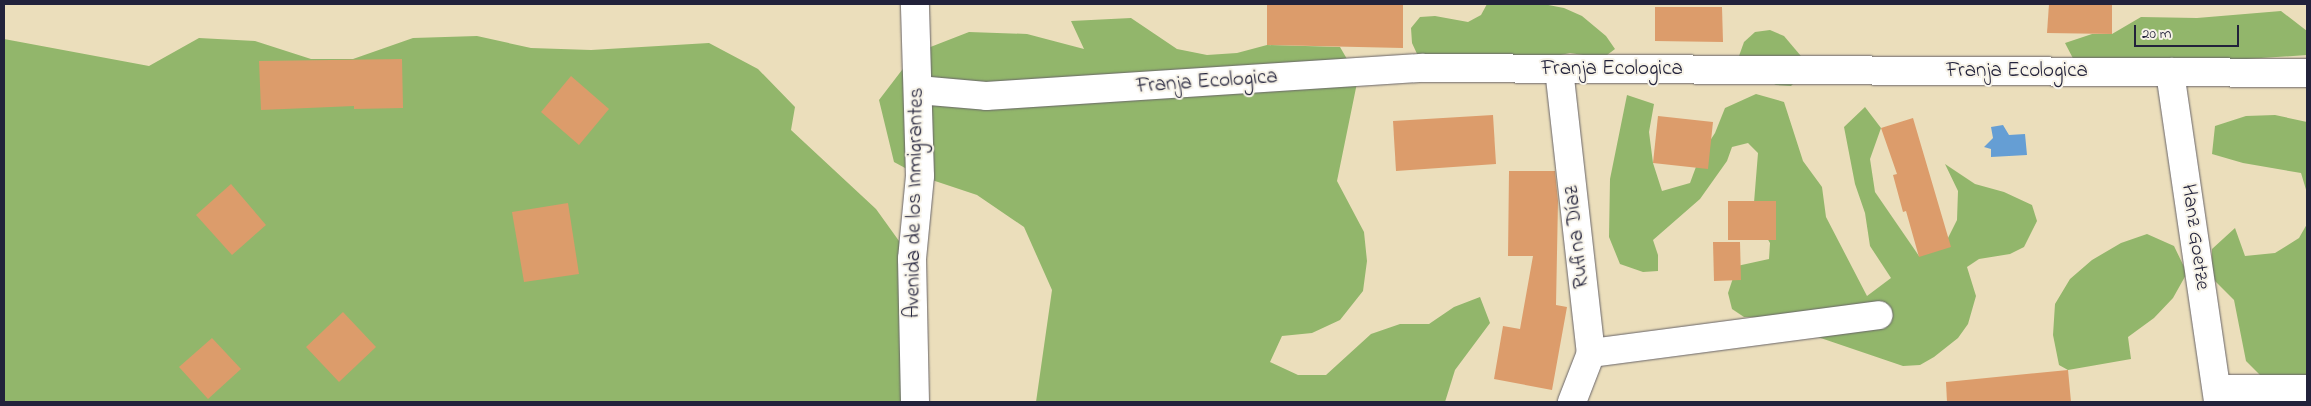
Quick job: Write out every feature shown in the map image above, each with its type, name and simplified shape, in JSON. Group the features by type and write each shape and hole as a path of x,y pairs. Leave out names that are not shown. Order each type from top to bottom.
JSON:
{"street":[{"name":"Avenida de los Inmigrantes","path":"915,402 912,259 920,176 916,4"},
{"name":"Franja Ecologica","path":"918,90 986,96 1423,68 2307,73"},
{"name":"Rufina Díaz","path":"1559,69 1591,353 1572,402"},
{"name":"Hanz Goetze","path":"2170,72 2218,396"},
{"path":"1591,353 1878,315"},
{"path":"2218,396 2307,389"}],"green space":[{"path":"1487,4 1543,4 1564,8 1582,16 1606,36 1615,49 1603,58 1570,53 1556,56 1418,56 1412,43 1411,28 1420,17 1435,16 1468,22 1481,15"},
{"path":"2281,11 2307,31 2307,55 2079,70 2065,43 2092,34 2112,34 2141,17 2197,18"},
{"path":"1131,18 1177,49 1207,55 1237,53 1267,45 1340,47 1358,78 1337,181 1364,232 1367,261 1363,291 1340,320 1312,333 1282,336 1270,362 1298,375 1326,375 1371,334 1400,324 1429,324 1454,307 1480,297 1490,323 1455,370 1445,402 1036,402 1052,290 1024,227 977,195 920,176 894,162 879,100 915,53 969,32 1027,34 1084,49 1071,21"},
{"path":"1770,30 1784,36 1806,62 1802,75 1791,86 1776,85 1762,78 1739,56 1744,42 1755,32"},
{"path":"477,36 531,48 591,50 709,43 758,69 795,107 791,130 876,209 912,259 920,402 4,402 4,39 149,66 199,38 255,41 311,59 353,59 413,38"},
{"path":"1756,94 1784,102 1803,161 1822,187 1826,217 1867,296 1891,278 1870,246 1865,213 1855,184 1844,127 1865,107 1881,128 1870,159 1875,192 1919,256 1944,246 1957,220 1958,191 1945,164 1975,184 2004,192 2032,205 2037,221 2024,247 2010,254 1979,259 1967,267 1976,296 1968,324 1958,338 1934,357 1920,365 1903,366 1759,317 1744,317 1732,309 1728,293 1737,266 1769,259 1770,243 1753,215 1758,153 1748,143 1732,147 1727,161 1700,199 1653,240 1658,255 1658,271 1643,272 1620,264 1609,237 1610,179 1627,95 1654,104 1649,132 1653,163 1662,191 1690,183 1700,156 1715,133 1725,108"},
{"path":"2275,115 2307,122 2307,193 2301,173 2243,163 2212,154 2215,126 2246,116"},
{"path":"2307,224 2307,383 2271,386 2246,361 2234,300 2212,278 2212,249 2235,228 2245,256 2275,253 2299,238"},
{"path":"2147,234 2174,246 2187,273 2173,298 2154,318 2128,337 2131,359 2068,370 2059,365 2053,335 2055,304 2070,279 2092,260 2121,243"}],"water":[{"path":"2003,125 2009,135 2025,134 2027,155 1991,157 1991,149 1984,147 1993,138 1991,127"}],"building":[{"path":"1267,4 1403,4 1403,48 1267,45"},
{"path":"2049,4 2112,4 2112,34 2047,33"},
{"path":"1655,7 1722,7 1723,42 1655,41"},
{"path":"402,59 403,108 354,109 354,106 261,110 259,61"},
{"path":"571,76 609,109 579,145 541,112"},
{"path":"1493,115 1496,164 1396,171 1393,121"},
{"path":"1658,116 1713,122 1708,169 1653,163"},
{"path":"1913,118 1951,247 1919,257 1906,211 1903,212 1893,175 1897,174 1881,128"},
{"path":"1509,171 1555,171 1558,201 1556,305 1567,307 1552,390 1494,379 1503,326 1520,329 1533,256 1508,256"},
{"path":"231,184 266,225 232,255 196,215"},
{"path":"1728,201 1776,201 1776,240 1728,240"},
{"path":"568,203 579,274 524,282 512,212"},
{"path":"1713,242 1740,242 1741,280 1714,281"},
{"path":"343,312 376,347 339,382 306,347"},
{"path":"212,338 241,369 208,399 179,367"},
{"path":"2068,370 2071,402 1947,402 1946,382"}]}
